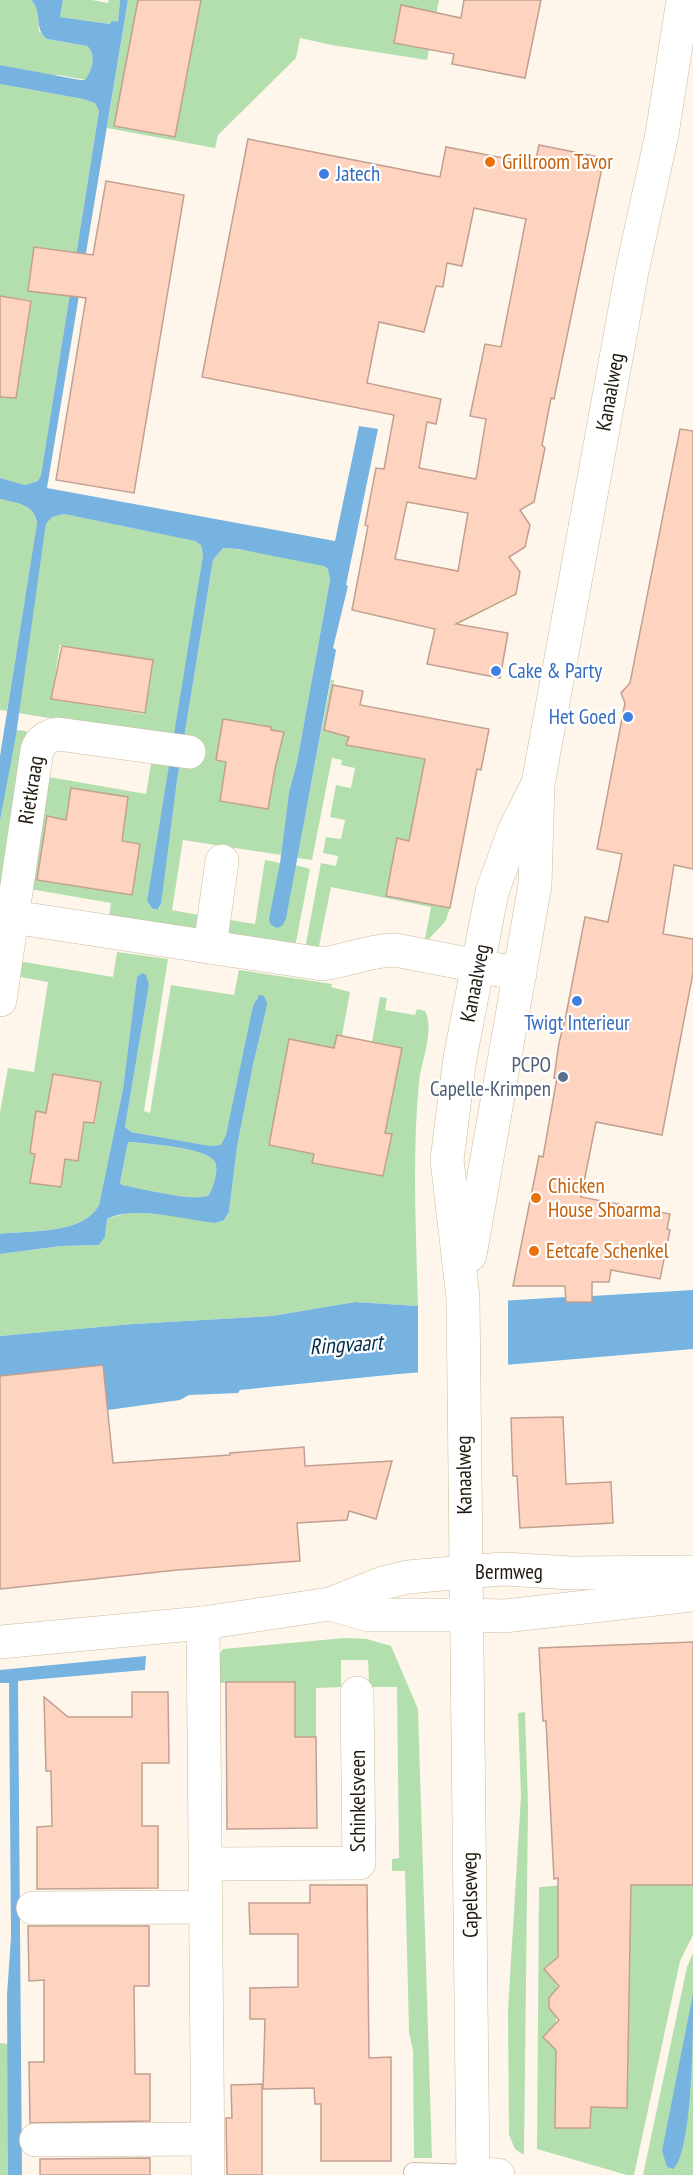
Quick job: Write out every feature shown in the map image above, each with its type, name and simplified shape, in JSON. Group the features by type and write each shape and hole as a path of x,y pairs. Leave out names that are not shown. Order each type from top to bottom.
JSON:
{"street":[{"name":"Kanaalweg","path":"463,1298 481,1181 535,885 538,784 632,271 662,134 683,0"},
{"name":"Rietkraag","path":"0,1000 6,916 37,750 42,741 46,737 58,734 173,750"},
{"name":"Kanaalweg","path":"466,1616 463,1298 447,1160 460,1058 492,892 515,829 538,784"},
{"path":"210,947 222,861"},
{"path":"6,916 322,964 381,950 395,950 520,974"},
{"name":"Bermweg","path":"0,1642 203,1623 330,1604 383,1583 408,1577 503,1569 571,1574 693,1572"},
{"name":"Bermweg","path":"330,1604 369,1615 505,1616 693,1596"},
{"name":"Capelseweg","path":"466,1616 481,2175"},
{"path":"203,1623 208,2175"},
{"name":"Schinkelsveen","path":"205,1864 359,1863 357,1693"},
{"path":"33,1908 206,1907"},
{"path":"36,2140 207,2139"}],"lane":[{"path":"413,2172 481,2175"}],"green space":[{"path":"0,0 31,0 37,7 39,31 47,39 87,46 93,58 86,80 0,65"},
{"path":"63,0 92,0 108,3 109,0 120,0 118,22 111,24 60,17"},
{"path":"128,0 439,0 427,60 300,38 296,58 218,135 215,148 107,128","holes":["402,5 426,11 419,48 394,43","133,24 194,35 175,137 114,126"]},
{"path":"0,84 83,99 95,103 99,111 41,475 38,481 25,485 0,478 0,390 17,393 31,300 0,296"},
{"path":"0,499 28,508 37,524 7,711 0,710"},
{"path":"64,514 196,541 201,545 203,555 174,738 18,713 46,524 52,517","holes":["60,645 153,661 144,714 51,699"]},
{"path":"223,548 307,561 326,567 329,571 330,580 297,762 289,792 281,855 183,840 172,910 198,915 195,931 109,917 111,903 30,889 49,777 146,794 152,758 170,761 147,901 158,909 160,907 177,781 213,560","holes":["223,719 271,727 275,767 268,809 220,801 226,762 216,760","47,817 112,827 111,839 140,844 132,895 37,880"]},
{"path":"331,680 334,680 324,730 349,737 347,745 476,769 410,841 397,839 386,896 450,908 445,922 424,944 431,907 331,887 318,951 305,949 321,863 336,866 338,856 323,853 326,837 341,839 345,820 330,817 336,785 351,788 355,768 341,765 342,760 332,758 312,860 297,858"},
{"path":"16,730 26,731 31,742 0,901 0,821"},
{"path":"265,860 280,863 286,919 295,865 310,869 295,947 227,936 230,920 255,924"},
{"path":"117,952 168,959 144,1111 150,1113 171,985 234,995 239,970 332,984 331,987 350,992 342,1036 337,1035 334,1048 289,1039 314,1153 312,1163 383,1176 392,1134 385,1133 402,1048 372,1042 380,997 387,998 385,1010 415,1015 417,1009 425,1011 429,1027 419,1082 416,1138 418,1306 355,1302 272,1316 133,1324 0,1336 0,1254 61,1246 99,1245 105,1237 107,1219 127,1213 224,1220 229,1212 237,1147 266,1010 257,997 225,1140 221,1146 209,1146 131,1132 125,1127 149,985 142,973 137,978 123,1089 99,1205 81,1222 69,1226 0,1234 0,1112 8,1068 34,1072 48,982 15,976 18,961 113,977","holes":["53,1074 101,1082 95,1123 84,1122 65,1159 61,1187 30,1183 35,1154 30,1153 36,1112 46,1113"]},
{"path":"128,1142 175,1147 210,1157 215,1162 216,1170 209,1195 180,1196 122,1185 120,1183"},
{"path":"345,1638 367,1639 391,1646 418,1709 432,2158 414,2158 413,2051 409,2032 405,1871 392,1871 392,1859 399,1858 397,1687 371,1687 368,1660 341,1660 341,1687 316,1688 316,1737 295,1737 295,1682 216,1683 219,1655 223,1649"},
{"path":"525,1712 528,1805 524,2155 515,2149 509,2135 508,2010 521,1796 518,1713"},
{"path":"599,1882 599,1885 693,1885 693,1935 680,1961 634,2175 627,2175 537,2149 539,1887","holes":["558,1895 627,2083 627,2108 606,2108 606,2094 591,2094 590,2128 555,2128 556,2012 552,2012 549,2008 549,1998 552,1994 557,1995 557,1979 552,1979 549,1975 549,1965 558,1961"]},
{"path":"693,1953 693,2175 643,2175 687,1967"},
{"path":"0,2043 8,2044 8,2175 0,2175"}],"water":[{"path":"31,0 63,0 60,17 110,24 112,21 118,22 120,0 128,0 47,488 335,541 359,426 378,429 346,585 348,586 333,648 336,650 286,919 282,926 277,928 270,924 269,919 280,863 289,792 297,762 330,580 328,569 324,566 223,548 213,560 177,781 161,904 158,909 153,909 147,901 203,555 201,545 195,541 64,514 52,517 46,524 16,735 0,821 0,756 37,523 32,512 24,505 0,499 0,478 25,485 38,481 41,475 99,111 95,103 83,99 0,84 0,65 80,80 85,80 90,72 93,58 90,49 87,46 47,39 40,30 37,9"},
{"path":"142,973 146,975 149,985 125,1127 131,1132 210,1146 221,1145 226,1135 253,1006 259,995 264,996 267,1003 237,1147 229,1212 224,1220 215,1223 145,1213 118,1215 107,1219 105,1237 99,1245 61,1246 0,1254 0,1234 69,1226 91,1215 99,1205 123,1089 137,977","holes":["128,1142 189,1150 210,1157 215,1162 216,1170 209,1195 181,1196 122,1185 120,1183"]},
{"name":"Ringvaart","path":"693,1290 693,1349 388,1375 240,1390 238,1393 189,1395 180,1400 0,1425 0,1336 133,1324 272,1316 355,1302 418,1306 566,1297 566,1302 591,1302 592,1296"},
{"path":"146,1656 145,1670 18,1681 22,2175 8,2175 7,1995 11,1937 9,1683 0,1683 0,1670"},
{"path":"693,1994 688,2115 680,2158 673,2169 667,2167 662,2151"}],"pier":[{"path":"508,1298 508,1367 418,1376 418,1303"}],"building":[{"path":"138,0 201,0 175,137 114,126"},
{"path":"464,0 541,0 525,78 452,64 454,54 394,43 401,5 461,18"},
{"path":"248,139 440,177 446,147 535,164 539,145 604,158 554,399 551,398 542,445 545,448 534,502 520,510 530,525 525,547 509,557 520,572 516,594 456,624 508,633 500,678 427,664 435,629 352,610 376,468 384,469 394,415 202,377","holes":["474,208 526,219 501,347 485,344 470,416 486,419 476,479 419,468 427,422 436,424 441,399 367,383 379,322 424,332 436,286 443,287 447,263 462,266","407,502 468,513 458,571 395,559"]},
{"path":"106,181 184,195 134,493 56,480 86,298 28,291 34,247 93,255"},
{"path":"0,296 31,301 16,398 0,397"},
{"path":"680,429 693,431 693,869 674,865 663,934 693,939 693,973 662,1135 596,1122 581,1197 670,1214 667,1229 670,1230 660,1279 611,1270 609,1282 592,1282 592,1302 566,1302 565,1286 513,1286 539,1156 543,1157 557,1078 554,1078 559,1043 585,917 608,922 622,854 597,849 625,703 621,693 630,683"},
{"path":"62,646 153,660 145,713 51,699"},
{"path":"333,685 363,691 360,705 489,729 481,770 477,769 450,908 386,896 397,838 409,841 425,759 346,745 349,737 324,730"},
{"path":"223,719 271,727 271,730 284,732 268,809 220,801 226,762 216,760"},
{"path":"71,788 128,797 122,841 140,844 132,895 37,880 47,816 66,820"},
{"path":"337,1035 402,1048 385,1133 392,1134 383,1176 312,1163 314,1154 269,1145 289,1039 334,1048"},
{"path":"53,1074 101,1082 94,1123 84,1122 78,1161 65,1159 61,1187 30,1183 35,1154 30,1153 36,1111 46,1113"},
{"path":"103,1365 113,1463 304,1447 305,1466 392,1461 376,1519 349,1511 347,1520 297,1523 300,1561 177,1570 0,1589 0,1376"},
{"path":"563,1417 566,1484 611,1482 613,1523 520,1528 517,1476 513,1476 511,1418"},
{"path":"693,1642 693,1885 631,1885 627,2108 591,2107 590,2128 555,2128 556,2050 543,2037 559,2020 549,2008 549,1998 559,1986 544,1969 558,1957 558,1878 554,1879 546,1721 543,1721 539,1648"},
{"path":"226,1682 295,1682 295,1737 316,1737 317,1828 227,1829"},
{"path":"132,1692 168,1692 169,1763 142,1763 142,1826 158,1826 158,1888 37,1889 37,1827 52,1826 51,1771 46,1771 44,1697 68,1717 132,1717"},
{"path":"310,1885 367,1885 369,2058 391,2057 391,2161 321,2161 321,2104 315,2104 314,2088 263,2089 265,2019 250,2019 250,1988 298,1987 298,1934 250,1934 249,1903 310,1903"},
{"path":"28,1926 149,1926 149,1986 134,1986 135,2074 150,2074 150,2121 30,2123 29,2062 44,2062 44,1980 29,1981"},
{"path":"262,2084 262,2175 227,2175 226,2118 232,2118 231,2085"},
{"path":"150,2158 150,2175 40,2175 40,2159"}],"place":[{"name":"Grillroom Tavor","path":"490,162"},
{"name":"Jatech","path":"324,174"},
{"name":"Cake & Party","path":"496,671"},
{"name":"Het Goed","path":"628,717"},
{"name":"Twigt Interieur","path":"577,1001"},
{"name":"PCPO Capelle-Krimpen","path":"563,1077"},
{"name":"Chicken House Shoarma","path":"536,1198"},
{"name":"Eetcafe Schenkel","path":"534,1251"}]}
